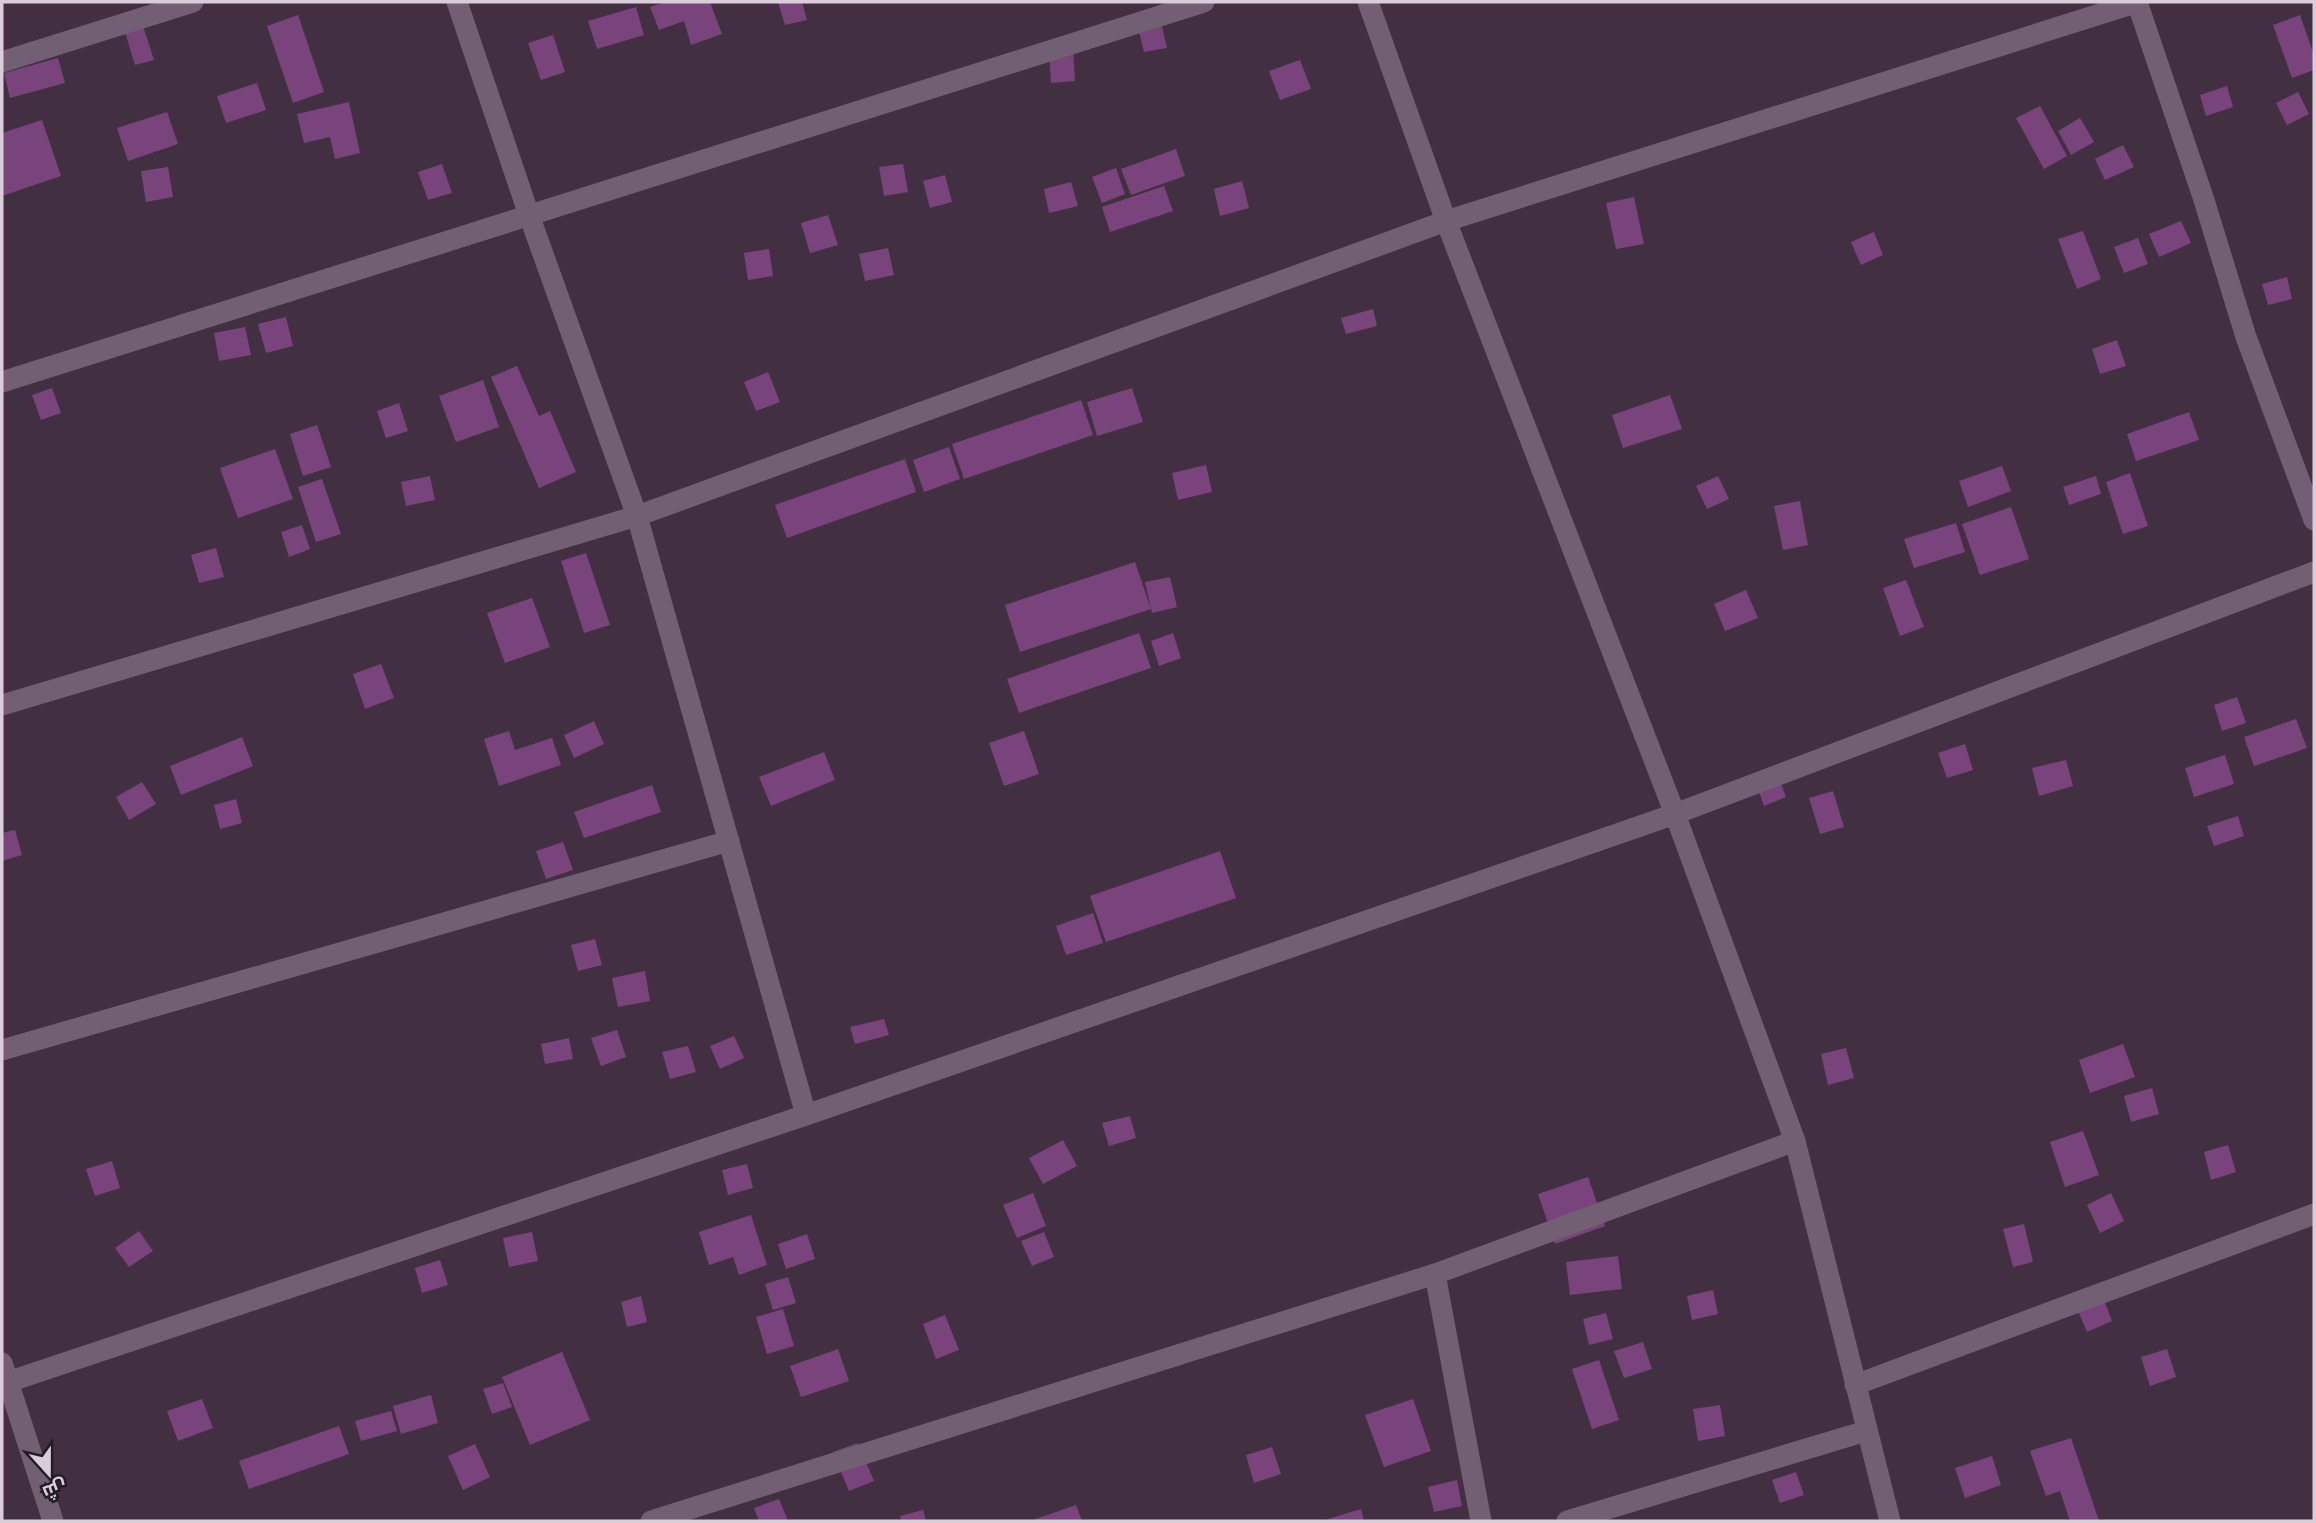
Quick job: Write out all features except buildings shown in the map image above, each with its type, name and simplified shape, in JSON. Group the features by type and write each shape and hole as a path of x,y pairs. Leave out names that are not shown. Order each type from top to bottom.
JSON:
{"street":[{"path":"2,62 193,2"},
{"path":"457,2 528,215 637,516 806,1115"},
{"path":"2,382 1204,2"},
{"path":"1368,2 1446,222 1675,814 1795,1141 1890,1521"},
{"path":"2,705 637,516 1446,222 2137,2 2204,200 2246,337 2314,520"},
{"path":"53,1521 4,1376 806,1115 1675,814 2314,572"},
{"path":"2,1050 729,841"},
{"path":"651,1521 1436,1274 1795,1141"},
{"path":"1855,1385 2314,1214"},
{"path":"1436,1274 1482,1521"},
{"path":"1566,1521 1866,1431"}]}
